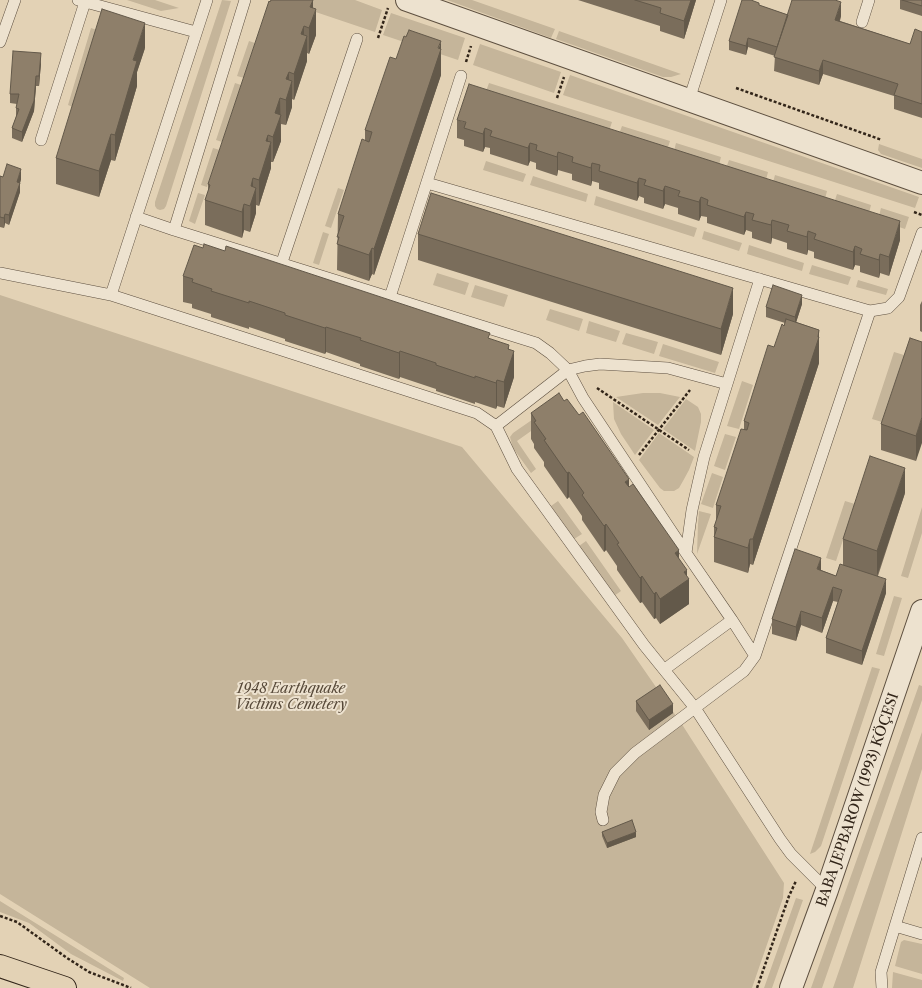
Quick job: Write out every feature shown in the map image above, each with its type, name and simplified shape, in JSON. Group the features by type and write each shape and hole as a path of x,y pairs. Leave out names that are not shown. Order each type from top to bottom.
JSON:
{"main road":[{"path":"0,966 65,988"}],"street":[{"path":"418,2 922,183"},
{"name":"BABA JEPBAROW (1993) KÖÇESI","path":"791,988 827,890 921,621"}],"lane":[{"path":"0,42 15,0"},
{"path":"111,295 207,0"},
{"path":"174,230 245,0"},
{"path":"689,100 721,0"},
{"path":"862,22 869,0"},
{"path":"41,140 82,1 196,32"},
{"path":"282,262 357,39"},
{"path":"390,297 463,71"},
{"path":"427,183 870,311 888,308 899,297 922,234"},
{"path":"136,217 536,343 550,353 568,370 583,398 755,656"},
{"path":"0,273 111,295 477,413 496,426 517,469 639,638 695,708 791,854 827,890"},
{"path":"686,553 692,510 704,457 760,279"},
{"path":"603,820 601,812 604,795 615,774 635,753 744,671 755,656 870,311"},
{"path":"496,426 568,370 585,366 600,364 668,368 727,384"},
{"path":"665,670 732,620"},
{"path":"882,988 881,972 922,838"},
{"path":"895,926 922,934"}],"path":[{"path":"378,38 386,11"},
{"path":"463,71 473,41"},
{"path":"558,98 566,74"},
{"path":"736,88 882,140"},
{"path":"914,212 922,215"},
{"path":"637,457 683,398"},
{"path":"614,400 695,454"},
{"path":"757,988 794,885"},
{"path":"0,916 17,922 89,972 131,988"}],"green space":[{"path":"127,0 155,0 179,8 161,11"},
{"path":"222,0 231,1 166,206 164,209 160,210 155,206 155,202"},
{"path":"280,0 355,0 382,10 375,32"},
{"path":"447,0 472,0 555,29 551,38"},
{"path":"391,13 465,38 458,60 383,35"},
{"path":"91,28 97,30 73,107 68,105"},
{"path":"559,31 681,74 671,77 663,77 556,39"},
{"path":"249,41 255,43 244,78 237,76"},
{"path":"480,44 561,72 554,93 473,65"},
{"path":"570,75 919,197 915,208 563,95"},
{"path":"235,83 241,85 222,142 216,140"},
{"path":"489,83 612,122 608,134 485,94"},
{"path":"622,126 670,141 666,153 618,137"},
{"path":"676,143 721,157 718,169 673,155"},
{"path":"879,144 922,159 922,168 881,154 878,150"},
{"path":"213,148 220,150 207,187 201,185"},
{"path":"729,160 768,172 765,184 725,171"},
{"path":"486,161 526,174 523,182 483,170"},
{"path":"775,175 827,191 824,203 772,186"},
{"path":"533,176 588,194 586,202 530,185"},
{"path":"338,188 344,190 331,228 325,226"},
{"path":"198,193 205,195 195,224 189,221"},
{"path":"837,194 871,205 868,217 833,206"},
{"path":"596,196 697,228 694,237 594,205"},
{"path":"881,208 909,217 905,229 878,220"},
{"path":"704,231 742,243 739,251 702,239"},
{"path":"323,232 329,234 319,265 313,263"},
{"path":"749,245 804,263 802,271 747,254"},
{"path":"812,265 851,277 848,285 809,274"},
{"path":"437,273 469,283 465,295 433,285"},
{"path":"858,280 888,289 886,295 856,287"},
{"path":"475,285 508,295 504,307 471,297"},
{"name":"1948 Earthquake Victims Cemetery","path":"0,295 462,447 622,638 683,726 784,883 783,898 752,988 150,988 0,894"},
{"path":"550,309 583,319 579,331 546,320"},
{"path":"589,321 620,331 616,342 586,333"},
{"path":"626,333 658,342 654,354 622,344"},
{"path":"663,344 719,362 715,373 659,356"},
{"path":"894,352 904,355 882,422 872,419"},
{"path":"742,381 753,385 739,429 727,426"},
{"path":"643,393 660,393 680,397 658,425 616,397"},
{"path":"686,399 698,407 701,414 701,422 695,451 663,429"},
{"path":"613,402 654,430 635,455 621,434 614,419"},
{"path":"562,409 517,441 536,469 531,473 513,448 510,437 513,433 539,415"},
{"path":"659,433 694,457 679,488 674,491 664,491 660,488 639,460"},
{"path":"725,434 736,437 725,470 714,466"},
{"path":"712,473 723,477 713,508 701,504"},
{"path":"558,501 582,534 574,539 551,506"},
{"path":"845,501 855,504 836,561 826,558"},
{"path":"922,507 922,533 908,578 901,576"},
{"path":"699,511 711,514 697,554 698,524"},
{"path":"586,541 621,591 614,596 579,546"},
{"path":"894,596 902,598 884,656 876,654"},
{"path":"872,667 880,669 821,846 815,852 810,854"},
{"path":"919,685 922,686 922,700 822,988 811,988"},
{"path":"922,732 922,769 853,988 833,988"},
{"path":"796,898 803,900 772,988 764,988"},
{"path":"0,901 124,978 123,981 71,954 29,923 0,912"},
{"path":"904,940 922,944 922,974 895,966 901,942"},
{"path":"893,972 922,980 922,988 892,988"}],"building":[{"path":"271,0 313,0 310,7 316,9 309,28 304,26 301,34 307,36 294,74 289,72 286,79 292,81 286,100 280,98 275,113 281,115 273,137 268,135 266,141 271,142 259,180 253,178 251,186 256,188 250,206 244,204 242,212 205,200 210,185 208,184 269,1 270,2"},
{"path":"635,0 691,0 684,21 660,13 661,8"},
{"path":"742,0 751,0 759,3 759,5 788,15 777,47 748,38 746,46 729,41"},
{"path":"792,0 835,0 841,2 835,20 910,44 915,29 922,32 922,104 894,95 898,84 823,60 819,71 774,57"},
{"path":"902,0 922,0 922,6"},
{"path":"102,9 145,23 133,60 137,61 115,135 111,134 99,171 56,158"},
{"path":"409,30 441,41 438,48 441,49 374,249 372,248 369,255 337,244 339,237 337,237 344,216 338,214 362,139 369,142 372,132 365,130 390,57 396,59 404,36 406,37"},
{"path":"13,51 41,53 39,76 36,76 34,101 22,132 12,128 19,109 16,108 19,94 10,94"},
{"path":"469,84 900,221 889,257 880,254 879,260 860,254 862,249 855,246 853,252 814,239 816,234 808,231 807,237 787,231 789,225 772,220 771,225 752,220 754,214 746,212 744,217 707,205 708,200 701,197 699,202 678,196 680,191 665,186 663,191 644,185 646,180 639,178 637,183 599,171 600,165 592,163 591,168 572,162 573,157 558,152 557,157 536,150 537,145 530,143 528,148 490,136 492,131 485,128 483,134 464,128 466,122 457,120"},
{"path":"7,164 21,169 17,182 20,183 9,215 5,214 4,218 0,217 0,176 3,177"},
{"path":"431,193 733,288 721,329 418,234"},
{"path":"204,244 225,251 226,246 490,333 488,338 509,345 508,349 514,351 504,382 497,380 496,383 475,376 475,378 400,351 399,353 360,340 361,338 285,315 285,313 249,301 249,303 211,291 212,289 192,282 193,279 183,276 194,245 203,248"},
{"path":"773,285 802,295 795,317 766,307"},
{"path":"786,319 819,330 819,337 753,539 750,539 748,548 714,537 717,528 714,527 721,506 716,505 741,429 747,430 749,423 744,421 768,345 774,347 782,324 784,326"},
{"path":"910,338 922,342 922,417 916,436 881,424"},
{"path":"559,393 564,401 567,399 579,415 583,412 629,479 625,482 629,487 633,484 679,550 675,553 687,570 684,572 689,579 660,599 656,592 654,594 642,576 640,578 617,544 619,543 606,524 604,526 582,495 584,493 569,472 567,473 544,440 546,439 534,422 536,421 531,413"},
{"path":"870,456 905,468 877,551 843,539"},
{"path":"795,549 821,558 817,569 836,576 840,564 886,579 862,651 826,638 842,590 833,587 822,618 801,611 796,627 772,619"},
{"path":"660,685 673,704 649,720 636,701"},
{"path":"632,820 636,832 607,843 602,832"}]}
